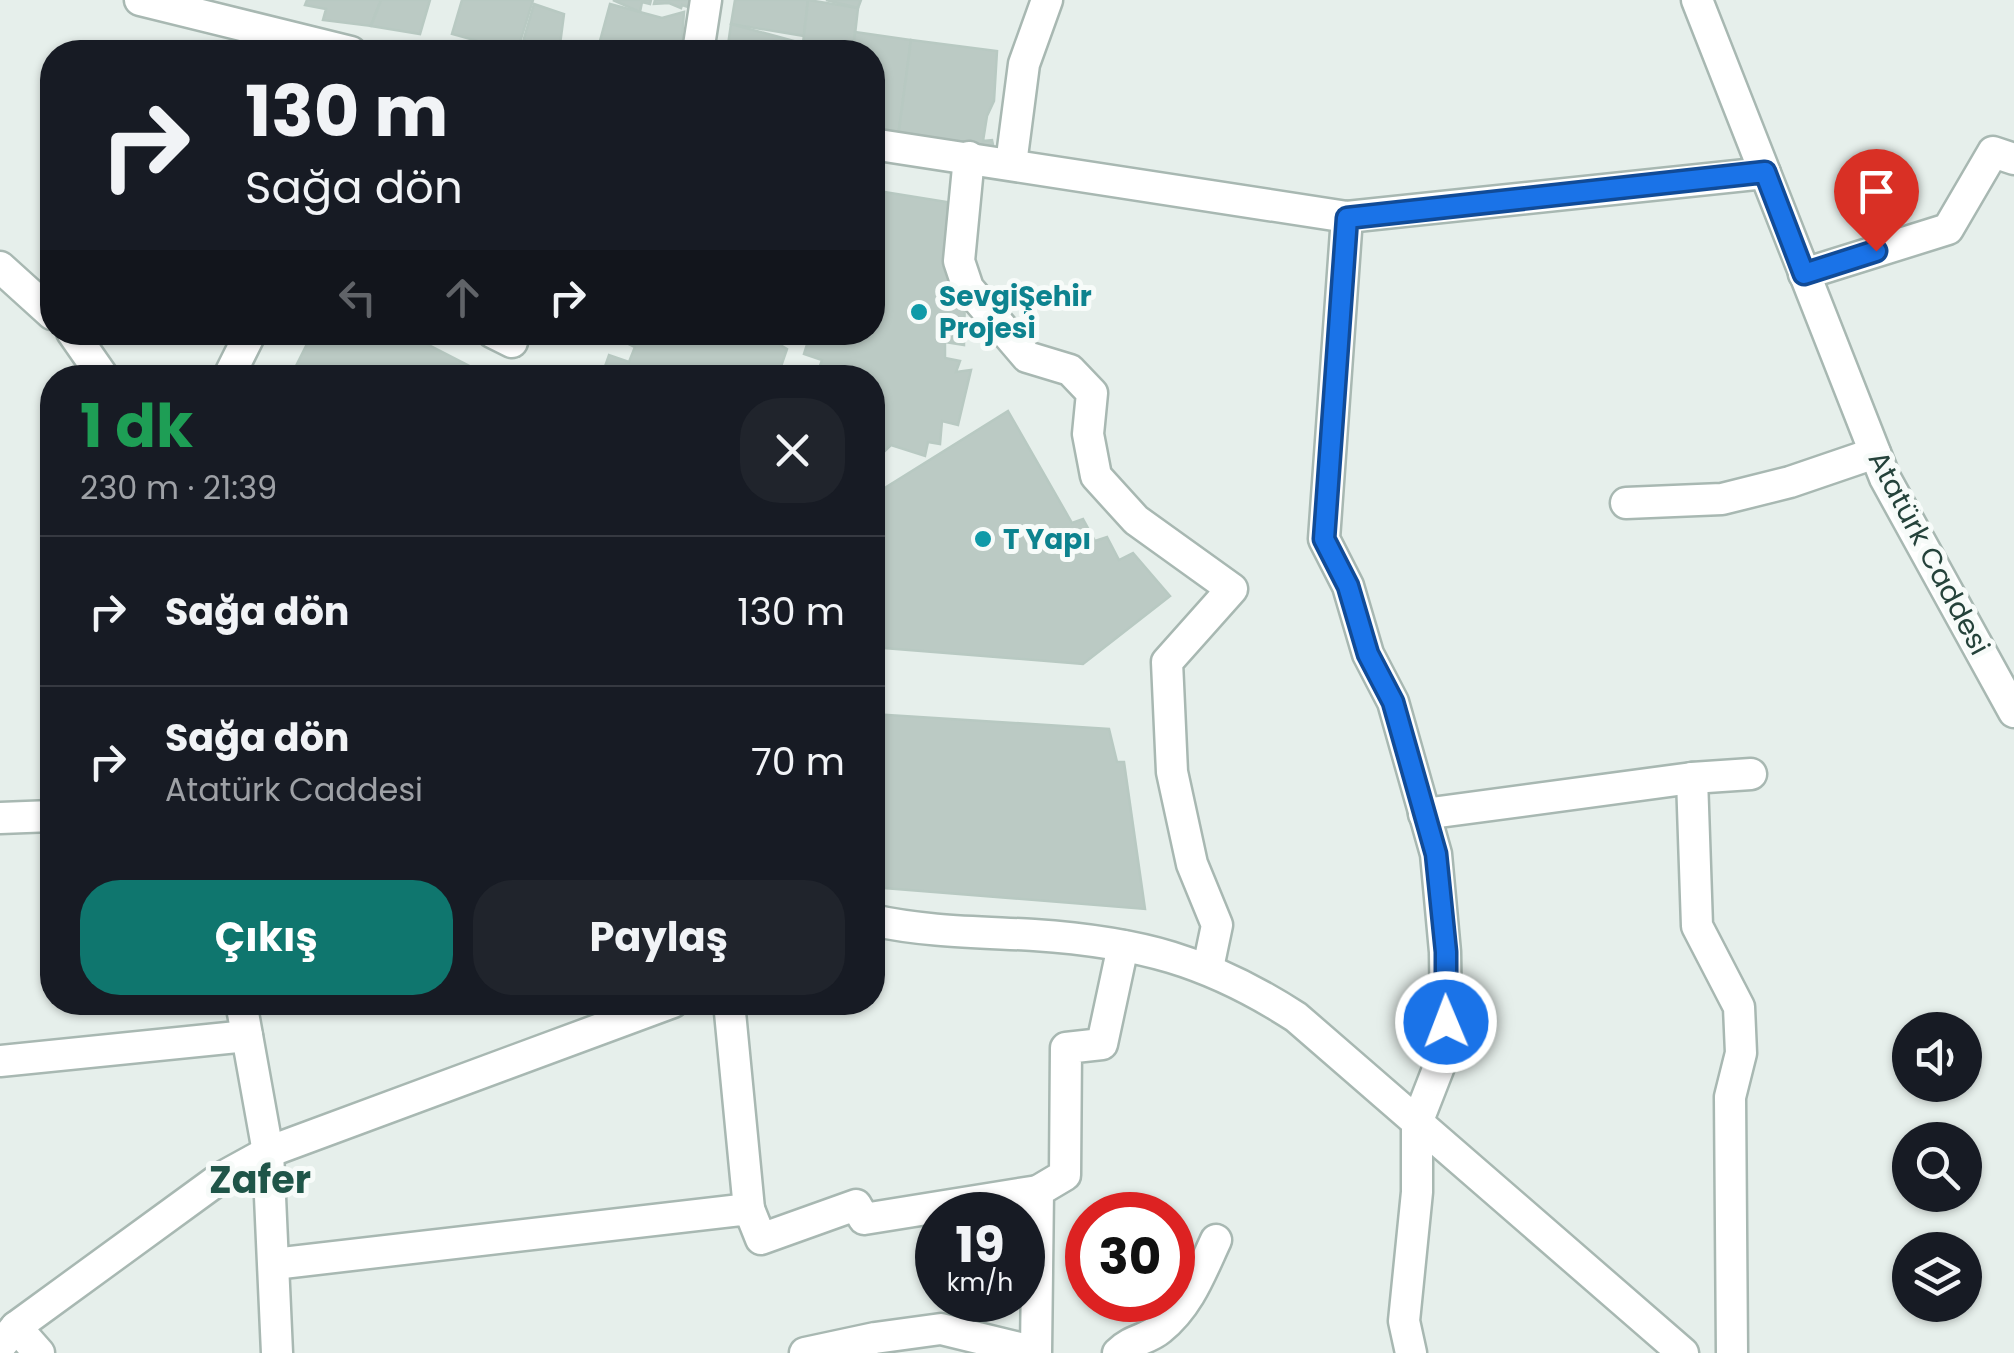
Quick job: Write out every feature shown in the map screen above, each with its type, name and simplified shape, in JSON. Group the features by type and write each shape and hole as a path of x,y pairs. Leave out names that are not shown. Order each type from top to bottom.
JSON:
{"street":[{"path":"140,0 302,40"},
{"path":"700,40 706,0"},
{"path":"1011,164 1024,64 1047,0"},
{"name":"Atatürk Caddesi","path":"1697,0 1885,478 2014,712"},
{"path":"885,146 1347,218 1765,172"},
{"path":"1804,274 1948,228 1993,152 2014,159"},
{"path":"968,158 959,262 968,288 1028,356 1070,370 1092,392 1088,434 1096,476 1136,520 1232,590 1167,662 1172,772 1192,864 1217,925 1208,968"},
{"path":"1347,218 1324,539 1348,586 1368,654 1393,702 1436,854 1446,952 1446,1022 1440,1064 1418,1123 1417,1192 1404,1321 1411,1353"},
{"path":"0,267 40,303"},
{"path":"1626,503 1722,499 1790,482 1875,453"},
{"path":"1424,814 1692,778 1751,774"},
{"path":"1692,778 1697,926 1739,1006 1741,1053 1730,1097 1732,1353"},
{"path":"0,818 40,816"},
{"path":"885,925 1038,935 1154,950 1208,968 1260,993 1296,1017 1683,1353"},
{"path":"730,1015 749,1208 762,1239 856,1205 864,1219 1038,1191 1065,1176 1066,1048 1102,1044 1123,946"},
{"path":"243,1015 268,1152 277,1353"},
{"path":"4,1341 219,1179 268,1152 638,1015"},
{"path":"0,1061 247,1036"},
{"path":"805,1353 942,1329 1038,1352 1038,1191"},
{"path":"274,1264 749,1208"},
{"path":"1118,1353 1130,1342 1158,1332 1188,1300 1216,1240"},
{"path":"4,1341 39,1353"}],"building":[{"path":"307,0 381,0 371,26 323,20 326,9 305,5"},
{"path":"381,0 430,0 420,34 371,26"},
{"path":"462,0 533,0 521,40 474,40 452,34"},
{"path":"613,0 651,0 650,4 642,2 640,12"},
{"path":"655,0 691,0 688,7 681,8 669,3 654,4"},
{"path":"735,0 808,0 804,36 731,24"},
{"path":"808,0 858,8 854,40 803,40"},
{"path":"826,0 861,0 858,8"},
{"path":"534,4 564,14 561,40 524,40"},
{"path":"610,4 662,18 684,12 682,40 600,40"},
{"path":"731,24 790,40 729,40"},
{"path":"855,32 911,40 898,138 885,136 885,40 854,40"},
{"path":"911,40 997,51 994,101 983,141 992,140 988,152 898,138"},
{"name":"SevgiŞehir Projesi","path":"885,192 947,202 950,292 965,291 964,345 945,342 945,358 960,361 956,372 971,370 958,425 942,421 940,444 928,442 925,456 891,445 885,451 885,365 820,365 822,360 804,354 807,345 885,345"},
{"path":"306,345 429,345 468,365 296,365"},
{"path":"631,345 780,345 787,349 781,365 606,365 609,355 629,362 635,347"},
{"name":"T Yapı","path":"1008,411 1072,523 1083,519 1095,541 1107,537 1119,560 1133,553 1170,596 1083,664 885,648 885,488"},
{"path":"885,715 1109,729 1117,762 1124,762 1145,909 885,888"}],"place":[{"name":"SevgiŞehir Projesi","path":"919,312"},
{"name":"T Yapı","path":"983,539"}],"district":[{"name":"Zafer","path":"260,1179"}],"route":[{"path":"1446,1022 1446,952 1436,854 1393,702 1368,654 1348,586 1324,539 1347,218 1765,172 1804,274 1876,251"}]}
